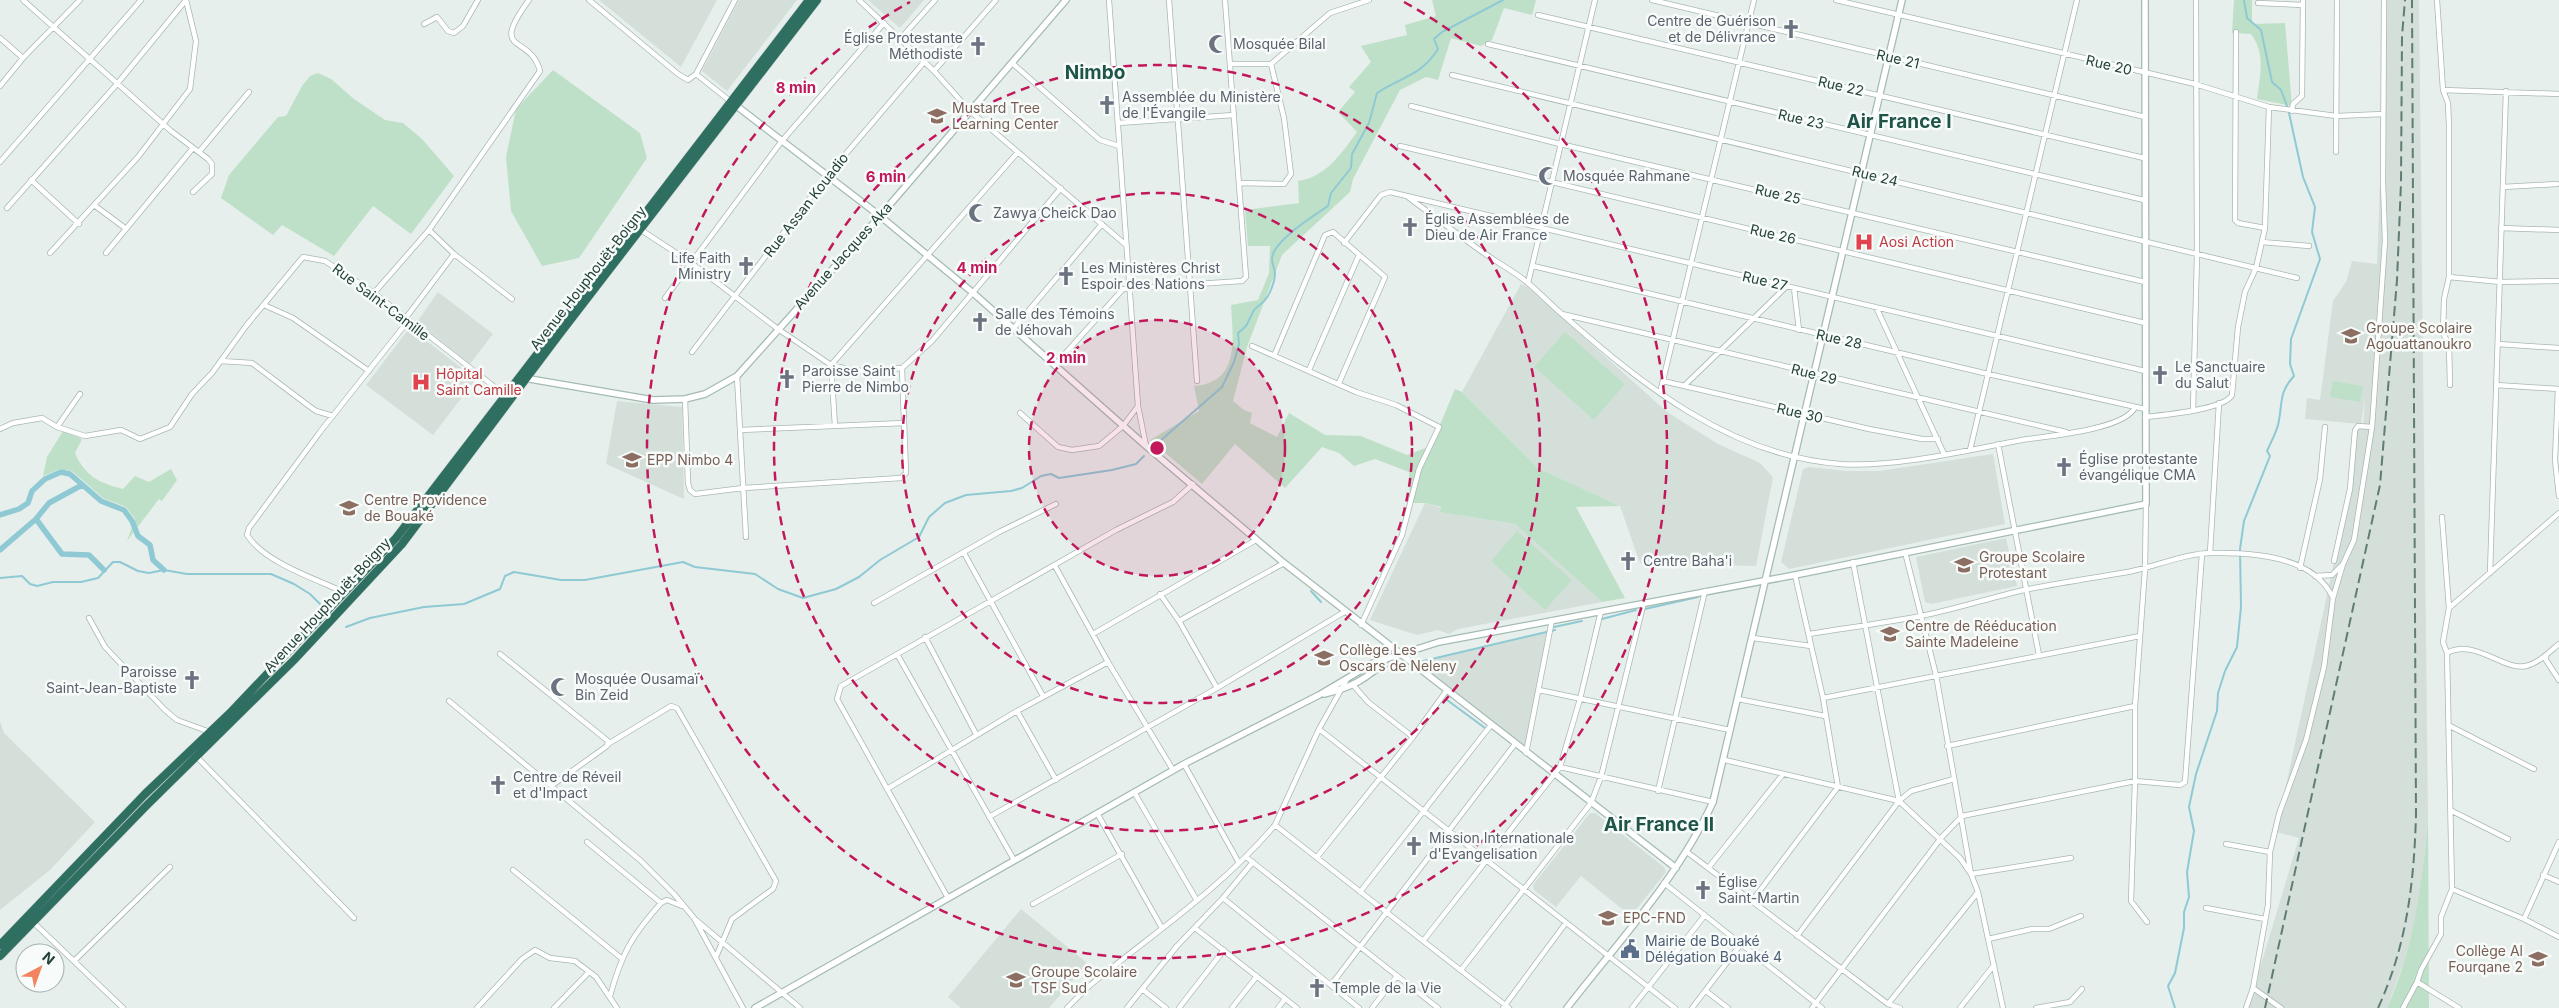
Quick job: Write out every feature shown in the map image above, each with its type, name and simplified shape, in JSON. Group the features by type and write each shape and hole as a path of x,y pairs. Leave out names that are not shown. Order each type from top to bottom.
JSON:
{"highway":[{"name":"Avenue Houphouët-Boigny","path":"0,945 145,794 210,732 346,593 415,515 505,395 523,377 642,230 809,0"},
{"name":"Avenue Houphouët-Boigny","path":"0,956 146,806 198,757 378,572 422,519 523,377 733,103 817,0"}],"street":[{"path":"0,85 23,58 80,0"},
{"path":"0,162 141,0"},
{"path":"7,208 117,84 186,0"},
{"path":"50,253 79,224 138,157 187,95 191,84 196,40 186,0"},
{"path":"424,24 437,17 448,31 454,34 463,26 478,0"},
{"path":"374,293 429,230 540,71 538,63 515,42 511,34 513,23 530,0"},
{"path":"589,0 678,74 688,80 696,74 735,0"},
{"path":"859,0 901,38 970,111 1126,245"},
{"path":"901,38 935,0"},
{"path":"934,71 996,0"},
{"name":"Avenue Jacques Aka","path":"523,377 653,400 685,399 706,394 737,376 880,216 1066,0"},
{"path":"1109,0 1138,406 1146,446"},
{"path":"1168,0 1197,381"},
{"path":"1055,365 1119,292 1130,289 1242,281 1246,277 1225,0"},
{"path":"1230,64 1271,64 1330,13 1349,3 1369,0"},
{"path":"1528,283 1595,0"},
{"name":"Rue 21","path":"1652,0 2145,117"},
{"path":"1660,393 1754,0"},
{"name":"Rue 20","path":"1836,0 2195,84 2269,107 2336,116 2383,114"},
{"path":"1567,1008 1676,868 1687,852 1713,802 1796,457 1902,0"},
{"path":"1970,450 2078,0"},
{"path":"2145,0 2145,569 2135,706 2135,781 2131,901 2147,922"},
{"path":"2192,411 2197,255 2196,0"},
{"path":"2336,152 2337,0"},
{"path":"2246,1008 2253,988 2265,919 2270,852 2279,814 2306,740 2324,667 2333,598 2343,564 2354,540 2372,427 2385,241 2384,0"},
{"path":"2437,0 2443,90 2448,103 2449,126 2449,277 2444,299 2443,333 2449,345 2450,385"},
{"path":"26,1 89,60 208,159 213,169 210,176 193,192"},
{"path":"2258,3 2303,2 2302,96 2293,104 2292,110"},
{"name":"Rue 22","path":"1538,15 2144,158"},
{"path":"664,298 781,142 884,23"},
{"path":"2236,32 2235,220 2238,223 2265,228"},
{"path":"0,38 23,58"},
{"name":"Rue 23","path":"1488,44 2144,200"},
{"name":"Rue Assan Kouadio","path":"692,352 827,176 924,61"},
{"path":"1012,63 1100,140 1119,146"},
{"path":"1239,183 1284,184 1290,174 1284,118 1271,64"},
{"path":"696,74 781,142 880,216 972,292 1146,446 1284,563 1346,610 1361,625 1676,868"},
{"name":"Rue 24","path":"1452,75 1570,105 2027,213 2144,243 2297,278"},
{"path":"2443,90 2559,94"},
{"path":"199,152 249,92"},
{"path":"2490,573 2506,92"},
{"name":"Rue 25","path":"1411,106 1560,144 1712,178 2145,282"},
{"path":"2146,417 2192,411 2220,403 2232,395 2240,318 2245,292 2256,268 2265,228 2269,107"},
{"path":"1118,123 1234,115"},
{"name":"Rue 26","path":"1400,146 2145,323"},
{"path":"106,253 193,148"},
{"path":"836,426 831,365 1018,152"},
{"path":"31,180 79,224"},
{"path":"2503,187 2557,184"},
{"path":"642,230 690,262 734,298 778,330 831,365 856,371 902,368 932,341 1061,188"},
{"name":"Rue 27","path":"1344,243 1385,192 2145,371"},
{"path":"1406,196 1528,283 1561,313 1660,393 1712,427 1755,445 1796,457 1820,462 1857,464 1944,454 2091,429 2127,417 2136,407"},
{"path":"94,205 125,228"},
{"path":"1013,329 1102,224"},
{"path":"2501,228 2559,230"},
{"path":"429,230 454,254 512,299"},
{"path":"1274,356 1325,235 1333,232 1386,277 1339,383"},
{"path":"2262,242 2309,246"},
{"path":"346,593 268,556 252,543 247,535 249,528 287,474 369,371 454,254"},
{"path":"1308,370 1359,255"},
{"name":"Rue Saint-Camille","path":"264,306 303,257 325,261 374,293 505,395"},
{"name":"Rue 28","path":"1533,266 1824,336 2145,409"},
{"path":"2449,277 2500,282 2559,280"},
{"path":"1684,386 1787,286"},
{"path":"1794,288 1800,330"},
{"path":"0,429 13,423 42,418 57,427 85,436 122,430 136,438 145,439 170,426 192,394 201,386 246,326 264,306 271,306 293,318 369,371"},
{"path":"1876,307 1944,454"},
{"name":"Rue 29","path":"1561,313 2068,433"},
{"path":"2498,344 2559,348"},
{"path":"1252,346 1356,392 1396,405 1439,427 1418,469 1402,535 1361,625"},
{"path":"221,361 252,363 316,412 334,416"},
{"path":"685,399 690,490 696,494 743,488 901,478 906,472 902,368"},
{"path":"737,376 746,537"},
{"name":"Rue 30","path":"1663,381 1805,415 1922,439 1938,439"},
{"path":"2496,385 2558,389 2555,460 2559,496"},
{"path":"57,427 80,394"},
{"path":"2210,553 2220,403"},
{"path":"1020,414 1058,446 1065,449 1099,446 1123,426 1138,406"},
{"path":"740,430 904,423"},
{"path":"2334,560 2350,489 2355,430 2358,426 2372,427"},
{"path":"2300,568 2320,478 2325,427"},
{"path":"1998,444 2039,655"},
{"path":"948,898 837,699 841,686 1116,530 1173,502 1193,484"},
{"path":"874,604 999,532 1056,504"},
{"path":"755,1008 1173,770 1319,695 1348,676 1387,658 1439,642 1795,575 2146,504"},
{"path":"2449,608 2559,513"},
{"path":"2403,1008 2441,934 2441,918 2452,889 2452,811 2448,744 2450,726 2447,653 2443,642 2449,608 2442,517"},
{"path":"1093,634 1256,540"},
{"path":"1905,552 1936,675 1971,874 1978,892 2003,1008"},
{"path":"964,553 989,602 1043,696"},
{"path":"1809,634 1921,616 2026,590 2145,569 2210,553 2236,553 2274,558 2300,568 2314,576 2329,588 2333,598"},
{"path":"1812,1008 1941,838 1962,816 2135,781 2180,785 2186,779 2202,554"},
{"path":"1853,562 1899,801"},
{"path":"1179,621 1284,563"},
{"path":"2314,576 2332,575 2343,564"},
{"path":"1055,566 1108,662 1173,770"},
{"path":"1752,901 1838,787 1823,698 1795,575"},
{"path":"1658,791 1705,591"},
{"path":"1160,594 1179,621 1217,688"},
{"path":"1461,970 1591,803 1601,777 1644,602"},
{"path":"989,817 1217,688 1346,610"},
{"path":"1423,941 1560,767 1580,698 1601,611"},
{"path":"89,618 104,647 165,710 177,720 210,732"},
{"path":"1526,753 1552,620"},
{"path":"1823,698 2140,636"},
{"path":"925,637 976,734"},
{"path":"1753,638 1811,646"},
{"path":"2447,653 2455,648 2469,649 2521,666 2536,662 2559,644"},
{"path":"500,654 594,730 608,744"},
{"path":"897,654 1014,860"},
{"path":"2546,655 2546,660 2559,680"},
{"path":"1319,695 1354,686 1367,678 1387,658"},
{"path":"887,789 976,734 1108,662"},
{"path":"1067,1008 1088,987 1239,864 1275,825 1319,729 1343,690 1348,676"},
{"path":"1354,686 1368,702 1413,737"},
{"path":"1316,857 1413,737 1446,690"},
{"path":"1539,690 1730,730"},
{"path":"1738,699 1825,716"},
{"path":"449,701 640,860 686,907 694,918 743,1008"},
{"path":"551,786 608,744 671,706 678,708 776,881 773,889 732,918 716,957"},
{"path":"1947,746 2135,706"},
{"path":"1017,711 1056,780"},
{"path":"1360,892 1491,725"},
{"path":"2450,726 2534,769"},
{"path":"1319,729 1487,860 1565,924 1675,1008"},
{"path":"1331,985 1515,744"},
{"path":"191,751 354,918"},
{"path":"1724,760 1899,801 1941,838 1960,858 1971,874"},
{"path":"1184,764 1239,864"},
{"path":"1560,767 1658,791 1713,802"},
{"path":"1709,867 1783,774"},
{"path":"1797,936 1899,801 1911,792 1954,779"},
{"path":"1134,792 1196,899"},
{"path":"2452,811 2508,839"},
{"path":"1097,813 1122,854 1162,928"},
{"path":"1275,825 1506,1007 1565,924"},
{"path":"587,842 662,903"},
{"path":"2524,919 2559,842"},
{"path":"2226,844 2270,852"},
{"path":"1687,852 1888,1004 1900,1008"},
{"path":"1033,904 1122,854"},
{"path":"1246,857 1438,1008"},
{"path":"1971,874 2071,858"},
{"path":"1127,1008 1177,946 1223,898 1253,862"},
{"path":"74,960 170,867"},
{"path":"513,870 621,958"},
{"path":"2543,875 2559,882"},
{"path":"1664,883 1822,1008"},
{"path":"2452,889 2524,919 2559,937"},
{"path":"1888,1004 1978,892"},
{"path":"1223,898 1359,1008"},
{"path":"610,996 621,958 637,930 667,900 686,907"},
{"path":"2206,908 2265,919"},
{"path":"1632,1008 1705,915"},
{"path":"1988,939 2032,930 2049,929 2081,916"},
{"path":"694,918 800,1008"},
{"path":"33,922 123,1008"},
{"path":"1195,928 1298,1008"},
{"path":"1692,1008 1741,944"},
{"path":"477,1008 532,950 537,950 550,958 569,958 589,972 610,996 617,1008"},
{"path":"1179,1008 1224,950"},
{"path":"1960,1008 1994,965"},
{"path":"554,1008 589,972"},
{"path":"1232,1008 1257,976"},
{"path":"1372,1008 1397,976"},
{"path":"2417,982 2459,1008"},
{"path":"2253,988 2281,1008"},
{"path":"1142,989 1166,1008"},
{"path":"2036,1008 2045,1008 2071,1002 2082,989"},
{"path":"1706,991 1728,1008"},
{"path":"1278,1008 1285,998"}],"shaded area":[{"path":"599,0 717,0 681,67"},
{"path":"739,0 797,0 727,91 702,71"},
{"path":"868,0 924,0 900,28"},
{"path":"2387,0 2419,0 2428,819 2422,877 2416,916 2405,959 2387,1008 2248,1008 2299,838 2276,832 2349,492 2356,428 2363,427 2365,397 2361,424 2305,419 2307,398 2320,400 2333,301 2346,282 2352,261 2377,264"},
{"path":"1521,284 1528,287 1667,412 1718,444 1760,463 1773,477 1756,566 1640,563 1620,506 1538,468 1462,392"},
{"path":"438,292 493,334 470,364 417,322"},
{"name":"Hôpital Saint Camille","path":"411,329 476,379 433,435 366,385 408,330"},
{"path":"617,401 682,407 684,499 606,464"},
{"path":"1993,454 2005,524 1789,569 1781,562 1803,469 1809,467 1847,471 1879,471"},
{"path":"1425,503 1441,508 1441,512 1515,524 1602,602 1458,629 1449,634 1438,630 1417,635 1370,620"},
{"path":"2006,538 2017,586 1931,604 1925,602 1916,557"},
{"path":"1549,631 1525,754 1414,663"},
{"path":"0,721 4,733 95,822 50,870 0,910"},
{"path":"1590,813 1595,813 1664,867 1666,872 1631,916 1581,876 1556,907 1534,890 1533,885"},
{"path":"1021,909 1087,963 1049,1008 961,1008 948,997"}],"green space":[{"path":"1432,0 1536,0 1532,15 1504,8 1492,40 1481,46 1451,38 1438,80 1426,77 1400,90 1353,179 1350,192 1282,255 1247,347 1233,401 1244,410 1252,413 1250,423 1277,437 1289,413 1325,435 1361,436 1407,455 1431,446 1455,389 1462,392 1538,468 1620,506 1576,507 1625,598 1602,602 1515,524 1440,512 1441,507 1425,503 1410,503 1409,472 1375,459 1354,466 1339,453 1322,447 1285,488 1235,444 1202,484 1150,440 1199,411 1194,386 1209,383 1219,377 1226,368 1230,357 1233,332 1231,305 1258,300 1269,273 1270,246 1248,246 1245,210 1299,203 1298,181 1308,179 1325,170 1339,156 1357,132 1338,112 1355,92 1349,87 1371,62 1361,46 1407,35 1405,25 1436,16"},
{"path":"2234,0 2252,0 2252,24 2285,23 2292,106 2257,99 2261,65 2259,50 2251,34 2232,33"},
{"path":"553,70 640,133 647,158 579,258 542,266 511,211 506,157 516,109"},
{"path":"318,73 331,79 354,99 385,120 403,123 422,139 454,176 411,234 373,206 334,256 282,225 273,235 221,198 229,175 278,117 286,116 302,86 310,76"},
{"path":"1565,332 1625,384 1594,420 1534,367"},
{"path":"2333,381 2363,386 2360,402 2330,397"},
{"path":"63,431 82,439 75,453 79,461 88,473 107,484 123,489 135,476 149,482 171,469 177,480 162,501 159,499 127,541 135,519 126,507 103,498 72,471 60,469 43,476 47,457"},
{"path":"1517,531 1572,580 1545,610 1491,561"},
{"path":"2428,819 2429,1008 2387,1008 2404,962 2410,939 2420,892"}],"waterway":[{"path":"1160,441 1222,387 1234,362 1239,344 1238,333 1246,326 1254,310 1263,302 1272,288 1275,273 1272,261 1273,254 1282,241 1290,234 1328,206 1331,193 1351,168 1352,154 1369,123 1377,93 1418,71 1425,65 1438,49 1434,39 1442,32 1503,0"},
{"path":"2244,0 2247,18 2261,30 2272,82 2281,90 2287,106"},
{"path":"2175,1008 2168,986 2175,973 2184,928 2184,912 2189,897 2187,872 2194,831 2189,807 2196,774 2217,711 2218,693 2225,671 2237,647 2241,607 2240,549 2244,521 2270,456 2267,451 2278,425 2283,393 2294,376 2290,364 2291,339 2320,259 2312,232 2315,207 2303,177 2289,113"},
{"path":"346,627 370,618 424,607 464,604 500,589 505,576 514,572 561,580 585,580 683,562 695,567 755,574 778,589 803,598 836,589 859,577 880,560 919,537 929,517 945,503 966,495 1011,491 1022,488 1041,476 1051,474 1059,478 1112,470 1136,464 1144,456"},
{"path":"0,515 19,509 28,503 32,491 45,479 61,472 70,474 101,501 124,510 132,521 138,536 150,545 153,560 164,570"},
{"path":"0,550 36,519 49,503 82,485"},
{"path":"36,519 62,554 89,555 104,570"},
{"path":"0,578 22,576 30,584 37,586 53,582 81,582 98,578 113,562 120,562 138,571 149,573 164,570 187,574 271,574 294,584 310,594 322,606"},
{"path":"1311,591 1321,602"},
{"path":"1645,609 1698,597"},
{"path":"1602,619 1636,610"},
{"path":"1554,627 1582,621"},
{"path":"1419,662 1555,630"},
{"path":"1393,662 1403,663"},
{"path":"1370,677 1393,663"},
{"path":"1447,700 1485,728"}],"railway":[{"path":"2265,1008 2380,485 2397,280 2401,183 2402,36 2405,0"},
{"path":"2378,1008 2396,961 2407,913 2411,889 2416,815 2412,0"}],"place":[{"name":"Centre de Guérison et de Délivrance","path":"1791,29"},
{"name":"Mosquée Bilal","path":"1218,44"},
{"name":"Église Protestante Méthodiste","path":"978,46"},
{"name":"Assemblée du Ministère de l'Évangile","path":"1107,105"},
{"name":"Mustard Tree Learning Center","path":"937,116"},
{"name":"Mosquée Rahmane","path":"1548,176"},
{"name":"Zawya Cheick Dao","path":"978,213"},
{"name":"Église Assemblées de Dieu de Air France","path":"1410,227"},
{"name":"Aosi Action","path":"1864,242"},
{"name":"Life Faith Ministry","path":"746,266"},
{"name":"Les Ministères Christ Espoir des Nations","path":"1066,276"},
{"name":"Salle des Témoins de Jéhovah","path":"980,322"},
{"name":"Groupe Scolaire Agouattanoukro","path":"2351,336"},
{"name":"Le Sanctuaire du Salut","path":"2160,375"},
{"name":"Paroisse Saint Pierre de Nimbo","path":"787,379"},
{"name":"Hôpital Saint Camille","path":"421,382"},
{"name":"EPP Nimbo 4","path":"632,460"},
{"name":"Église protestante évangélique CMA","path":"2064,467"},
{"name":"Centre Providence de Bouaké","path":"349,508"},
{"name":"Centre Baha'i","path":"1628,561"},
{"name":"Groupe Scolaire Protestant","path":"1964,565"},
{"name":"Centre de Rééducation Sainte Madeleine","path":"1890,634"},
{"name":"Collège Les Oscars de Neleny","path":"1324,658"},
{"name":"Paroisse Saint-Jean-Baptiste","path":"192,680"},
{"name":"Mosquée Ousamaï Bin Zeid","path":"560,687"},
{"name":"Centre de Réveil et d'Impact","path":"498,785"},
{"name":"Mission Internationale d'Evangelisation","path":"1414,846"},
{"name":"Église Saint-Martin","path":"1703,890"},
{"name":"EPC-FND","path":"1608,918"},
{"name":"Mairie de Bouaké Délégation Bouaké 4","path":"1630,949"},
{"name":"Collège Al Fourqane 2","path":"2538,959"},
{"name":"Groupe Scolaire TSF Sud","path":"1016,980"},
{"name":"Temple de la Vie","path":"1317,988"}],"district":[{"name":"Nimbo","path":"1095,72"},
{"name":"Air France I","path":"1899,121"},
{"name":"Air France II","path":"1659,824"}]}
